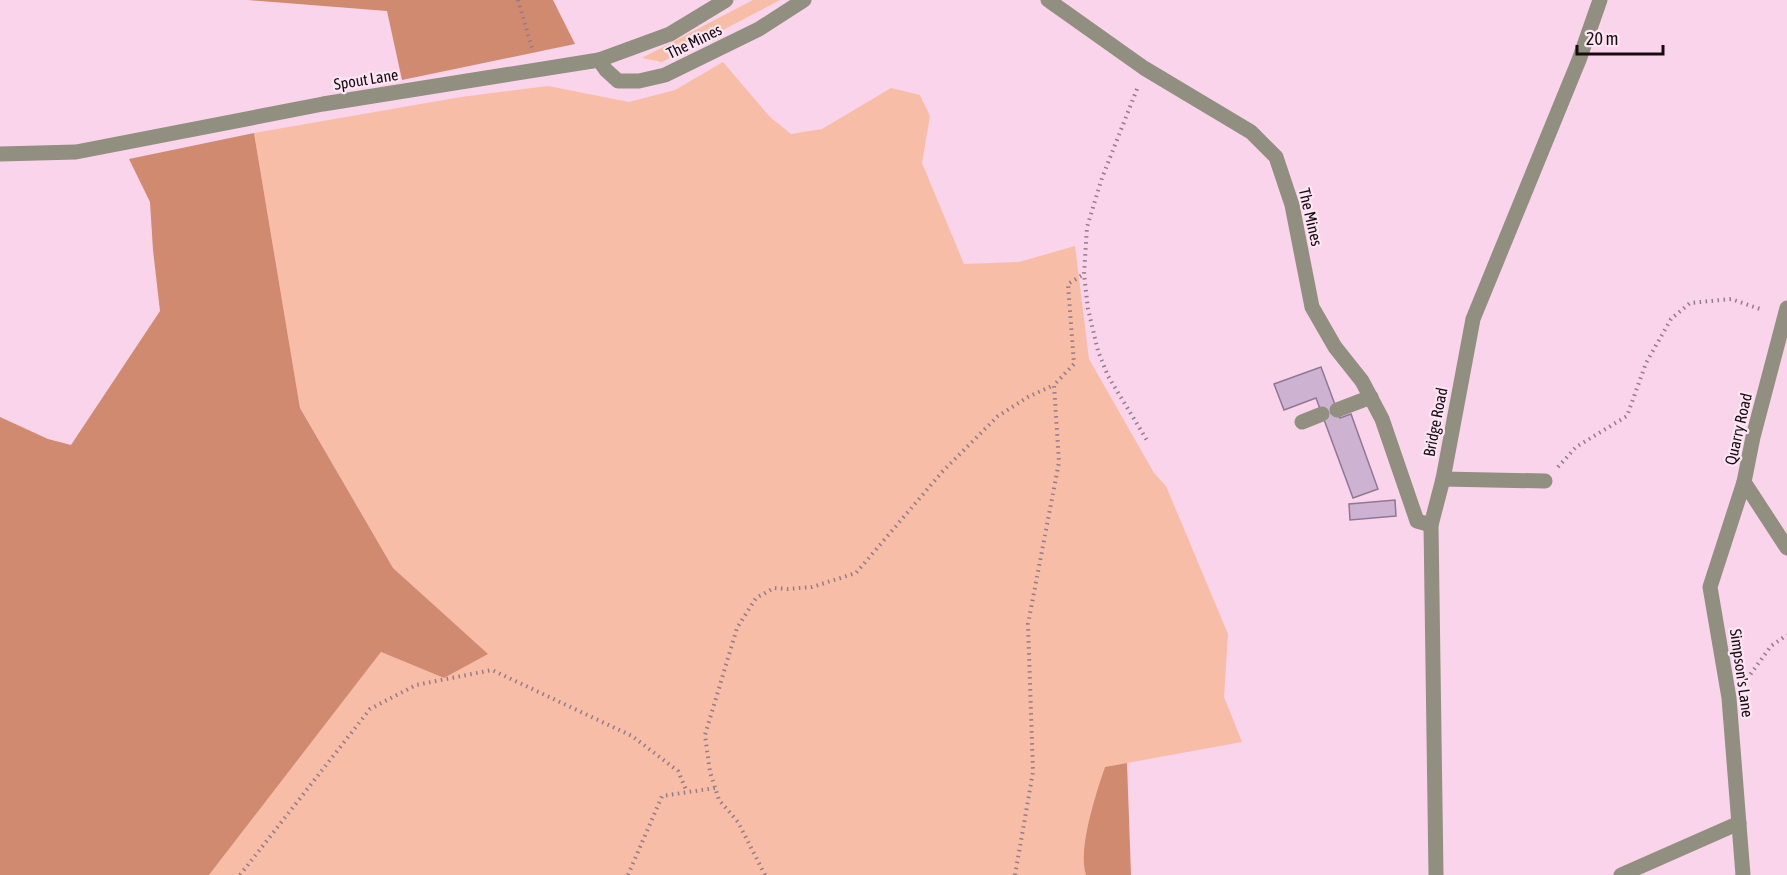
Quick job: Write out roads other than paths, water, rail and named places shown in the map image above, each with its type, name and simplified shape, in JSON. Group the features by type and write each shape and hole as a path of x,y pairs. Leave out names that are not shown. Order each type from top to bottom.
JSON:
{"street":[{"name":"Spout Lane","path":"0,154 76,152 322,104 599,60 670,34 726,0"},
{"name":"The Mines","path":"599,60 618,81 639,81 665,75 759,29 804,0"},
{"name":"The Mines","path":"1048,0 1144,68 1251,132 1276,157 1292,205 1312,307 1335,347 1362,381 1382,419 1417,521 1431,525"},
{"name":"Bridge Road","path":"1436,875 1431,525 1443,479 1473,319 1579,60 1600,0"},
{"name":"Quarry Road","path":"1786,312 1753,437 1744,482 1787,548"},
{"path":"1302,422 1371,397"},
{"path":"1443,479 1545,481"},
{"name":"Simpson's Lane","path":"1743,875 1729,698 1710,587 1744,482"},
{"path":"1621,875 1739,823"}]}
